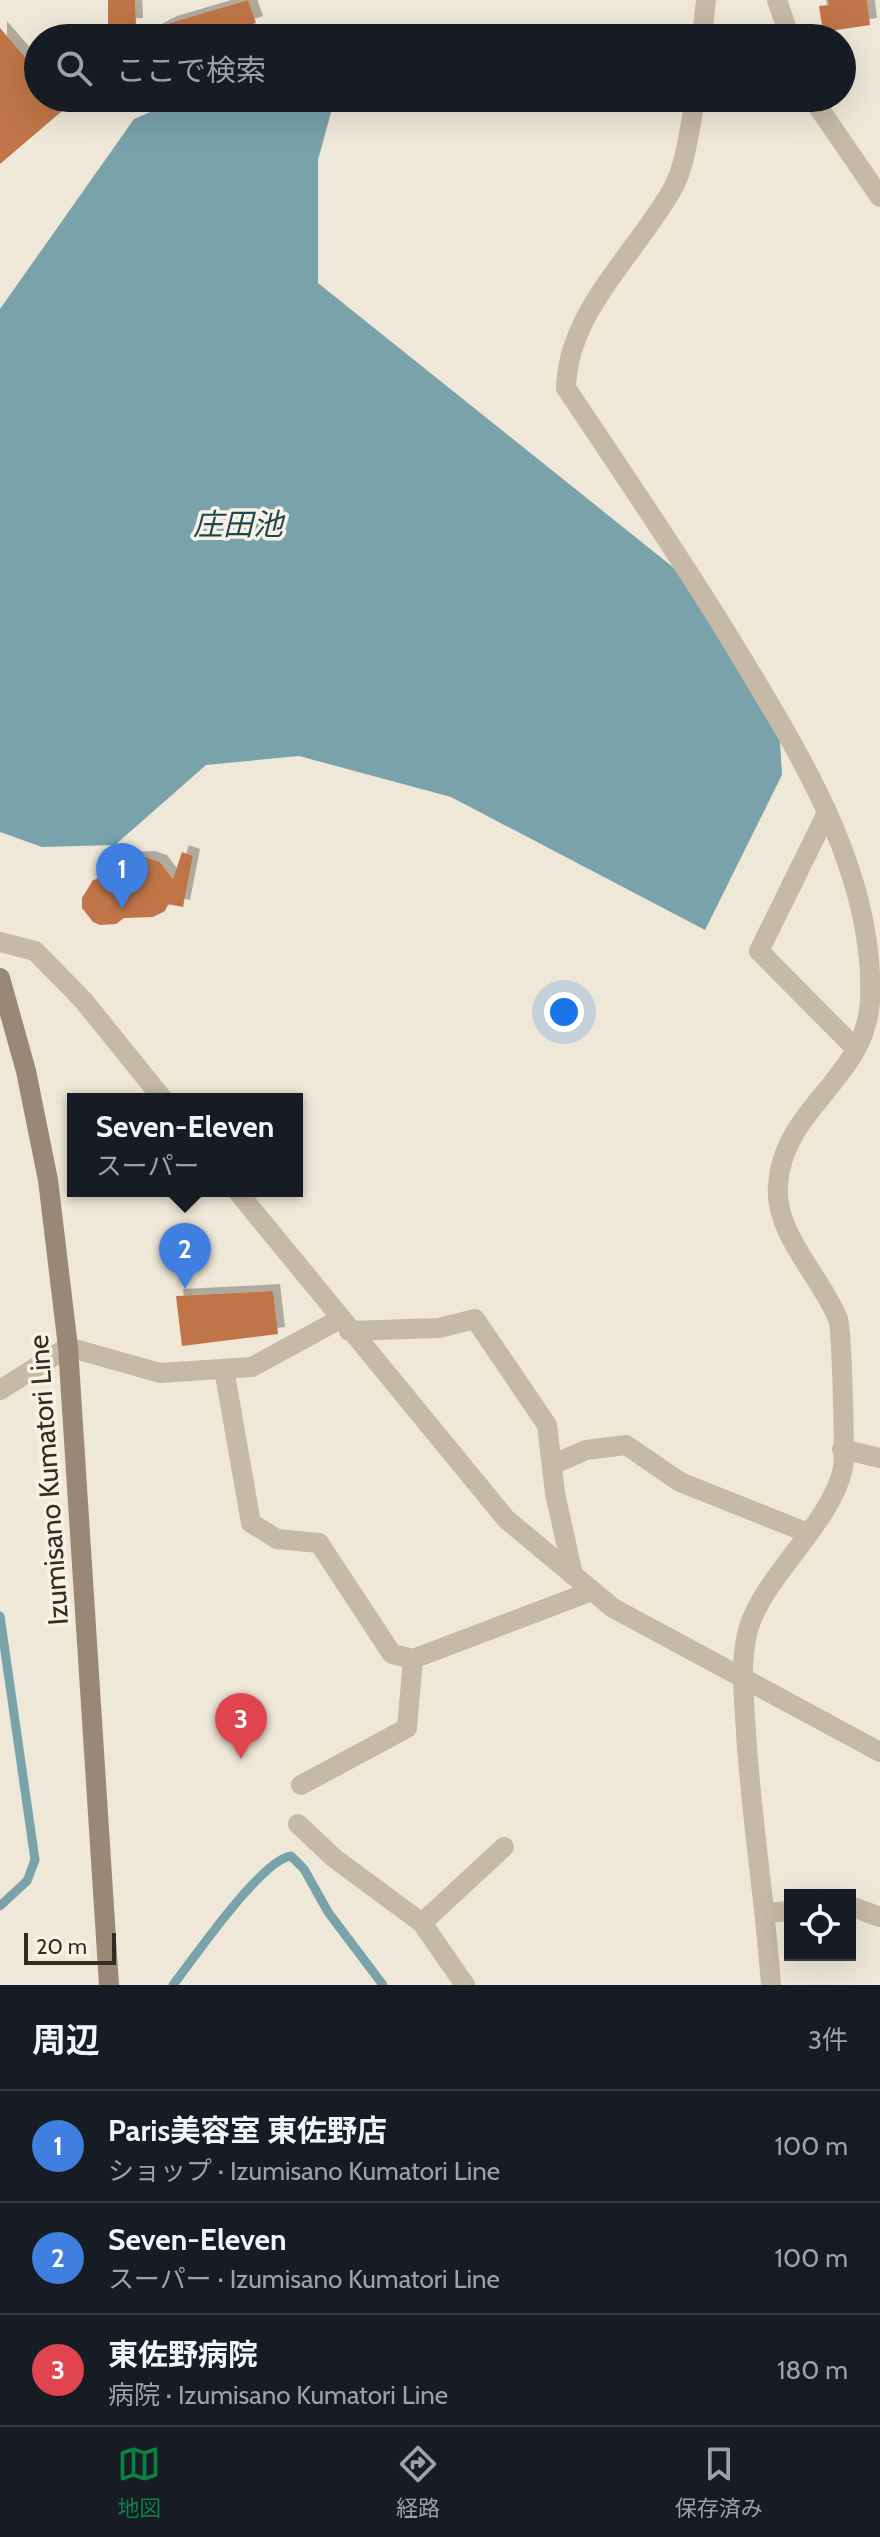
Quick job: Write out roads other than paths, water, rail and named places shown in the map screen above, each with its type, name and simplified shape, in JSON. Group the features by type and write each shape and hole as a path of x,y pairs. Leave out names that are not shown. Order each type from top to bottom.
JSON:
{"main road":[{"name":"Izumisano Kumatori Line","path":"0,978 26,1071 48,1180 68,1347 109,1985"}],"street":[{"path":"703,24 706,0"},
{"path":"777,0 785,24"},
{"path":"692,112 675,186 581,324 567,361 566,388 707,601 781,722 826,815 856,891 869,964 870,1005 856,1049 842,1074 816,1100 787,1141 777,1187 782,1217 840,1323 843,1469 808,1533 749,1625 743,1677 751,1806 766,1913 771,1985"},
{"path":"822,112 880,197"},
{"path":"826,815 759,951 856,1049"},
{"path":"0,942 35,951 83,1000 158,1093"},
{"path":"242,1197 506,1519 613,1608 880,1752"},
{"path":"0,1390 68,1347 160,1373 224,1369 252,1367 344,1325 439,1328 475,1319 547,1425 573,1575"},
{"path":"224,1369 251,1523 277,1539 319,1543 392,1654 413,1659 592,1591"},
{"path":"552,1465 586,1450 626,1445 680,1482 808,1533"},
{"path":"842,1449 880,1458"},
{"path":"301,1785 407,1728 413,1659"},
{"path":"298,1824 334,1858 422,1923 465,1985"},
{"path":"422,1923 504,1847"},
{"path":"856,1908 880,1917"},
{"path":"766,1913 784,1912"}],"water":[{"name":"庄田池","path":"150,112 331,112 318,160 318,283 679,572 780,741 782,775 705,930 451,797 299,756 206,765 115,845 42,847 0,832 0,309 134,119"}],"waterway":[{"path":"0,1616 35,1860 27,1881 0,1906"},
{"path":"173,1985 246,1891 278,1862 291,1856 304,1869 328,1912 383,1985"}],"place":[{"name":"Paris美容室 東佐野店","path":"122,909"},
{"name":"Seven-Eleven","path":"185,1289"},
{"name":"東佐野病院","path":"241,1759"}]}
